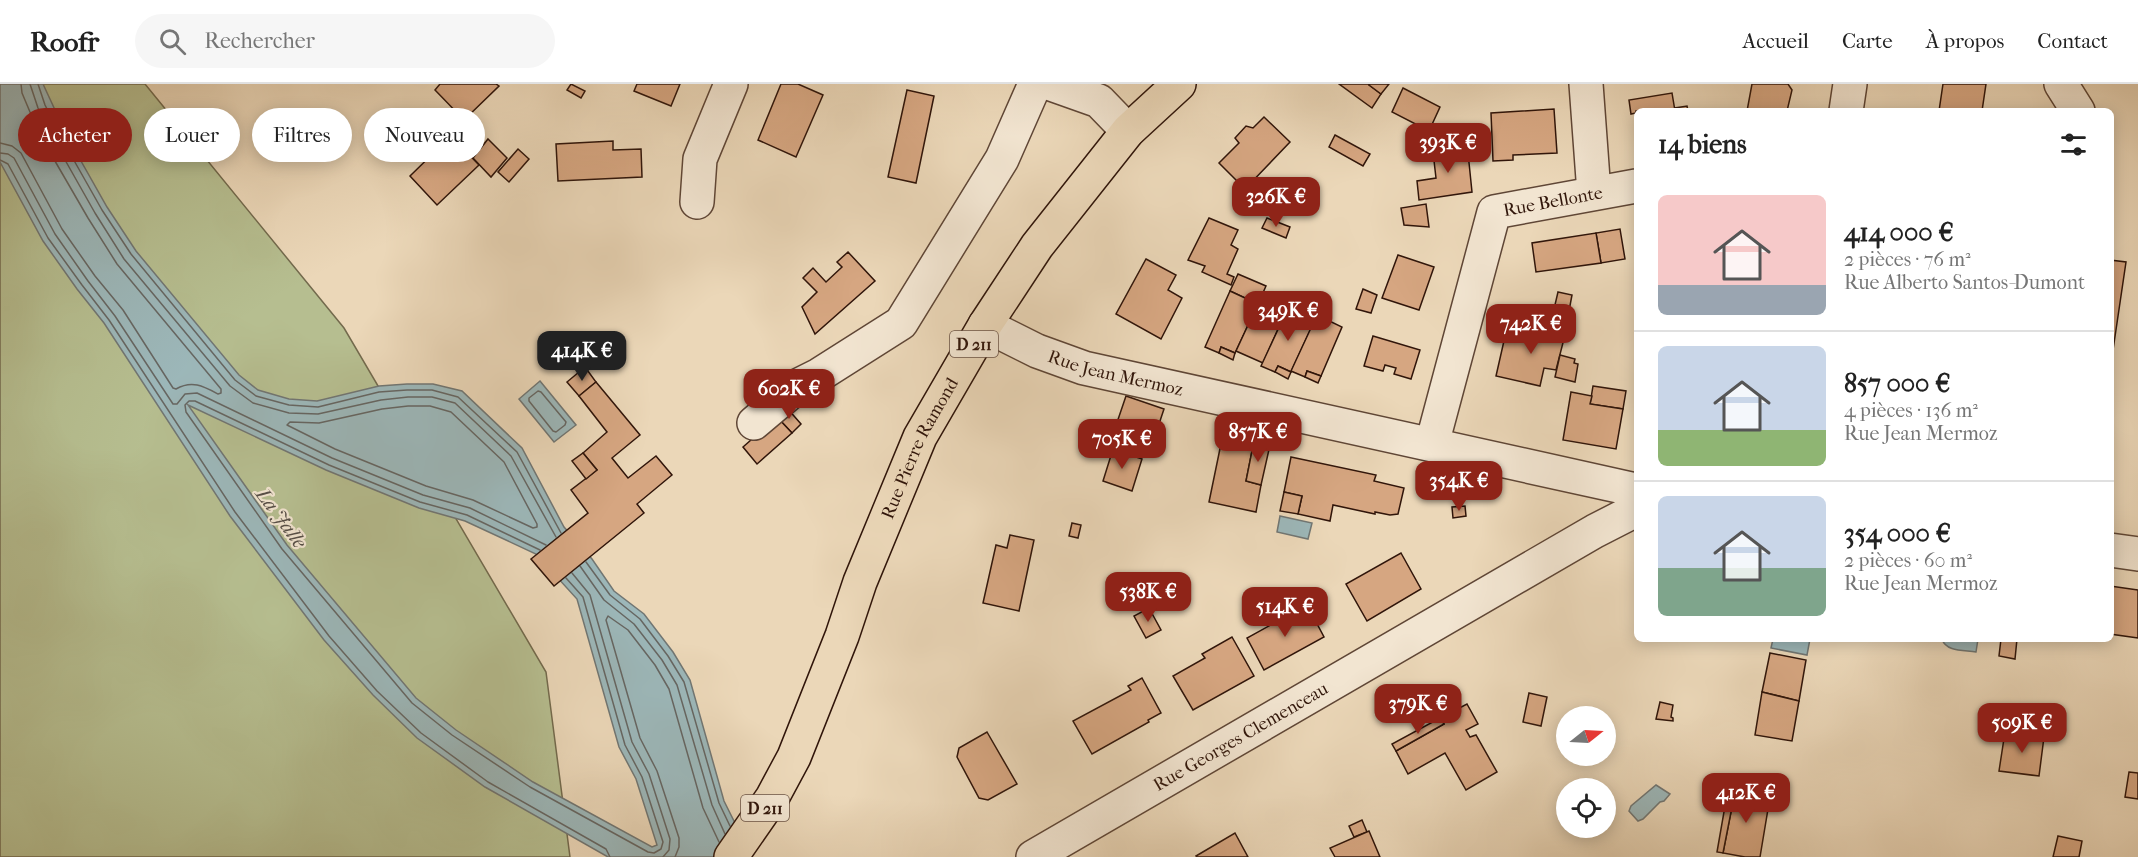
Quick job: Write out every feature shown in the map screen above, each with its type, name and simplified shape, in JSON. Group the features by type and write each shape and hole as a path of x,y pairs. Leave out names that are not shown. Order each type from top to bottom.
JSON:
{"main road":[{"name":"Rue Pierre Ramond","path":"731,857 772,798 794,757 842,636 860,582 920,437 985,325 1037,246 1128,131 1179,84"}],"street":[{"path":"697,202 700,159 731,84"},
{"path":"754,423 799,385 819,375 901,323 1002,159 1035,84"},
{"path":"1051,84 1099,100 1128,131"},
{"path":"1586,84 1594,193"},
{"path":"1846,108 1850,84"},
{"path":"2061,84 2076,108"},
{"name":"Rue Bellonte","path":"1432,444 1494,212 1634,186"},
{"name":"Rue Jean Mermoz","path":"985,325 1037,351 1084,368 1634,490"},
{"name":"Rue Georges Clemenceau","path":"1033,857 1595,531 1634,511"},
{"path":"2114,551 2138,554"}],"green space":[{"path":"0,84 145,84 165,108 144,108 144,162 209,162 344,328 546,672 570,857 0,857"}],"water":[{"path":"0,84 43,84 54,108 18,108 18,162 82,162 136,251 239,375 258,390 289,399 317,401 379,386 433,384 462,391 522,448 564,527 592,559 614,591 644,614 673,652 690,680 724,801 752,857 608,857 485,787 417,738 373,695 324,640 230,516 104,323 43,241 0,162","holes":["188,405 326,470 419,508 465,521 536,554 577,599 619,747 636,779 657,845 652,847 533,782 456,730 416,698 287,545"]},
{"path":"540,381 576,425 554,442 519,399"},
{"path":"1280,516 1312,523 1308,539 1277,532"},
{"path":"1772,642 1809,642 1807,655 1771,648"},
{"path":"1978,642 1976,652 1951,648 1944,643"},
{"path":"1656,785 1670,794 1638,821 1629,811 1631,806"}],"building":[{"path":"440,84 496,84 499,86 476,108 452,108 435,90"},
{"path":"571,84 585,91 581,98 567,90"},
{"path":"637,84 680,84 671,106 634,91"},
{"path":"781,84 798,84 823,95 796,157 758,140"},
{"path":"1339,84 1370,84 1381,94 1372,108"},
{"path":"1370,84 1389,84 1381,94"},
{"path":"1752,84 1788,84 1792,90 1788,108 1748,108"},
{"path":"1943,84 1986,84 1982,108 1939,108"},
{"path":"1403,88 1440,107 1429,131 1392,112"},
{"path":"907,90 934,96 916,183 888,177"},
{"path":"1672,93 1674,108 1634,108 1634,113 1631,114 1629,100"},
{"path":"1554,109 1557,153 1513,155 1513,160 1493,161 1491,113"},
{"path":"1264,117 1290,142 1245,189 1219,163 1239,143 1235,138 1246,126 1253,128"},
{"path":"1335,135 1370,154 1363,166 1329,147"},
{"path":"488,139 507,158 491,177 477,162 485,162 485,143"},
{"path":"613,141 613,150 641,149 642,177 558,181 556,144"},
{"path":"1467,143 1472,192 1419,200 1417,181 1436,178 1433,152 1448,151 1448,145"},
{"path":"518,149 529,159 509,182 498,172"},
{"path":"424,162 476,162 479,165 437,205 410,176"},
{"path":"1426,204 1429,227 1404,225 1401,208"},
{"path":"1209,218 1238,230 1231,245 1238,249 1227,274 1234,277 1231,285 1202,272 1205,266 1188,260"},
{"path":"1267,218 1290,227 1286,238 1262,228"},
{"path":"1620,229 1625,259 1601,263 1596,233"},
{"path":"1596,233 1601,263 1536,272 1532,243"},
{"path":"848,252 875,281 815,334 802,307 817,292 803,278 813,268 826,282 842,267 837,262"},
{"path":"1398,255 1434,267 1419,310 1382,298"},
{"path":"1146,259 1176,275 1168,290 1182,298 1161,339 1116,314"},
{"path":"2114,260 2126,262 2114,343"},
{"path":"1238,274 1266,286 1258,304 1230,291"},
{"path":"1363,289 1377,295 1371,313 1356,309"},
{"path":"1230,291 1258,304 1235,353 1221,347 1219,353 1205,347"},
{"path":"1558,292 1572,295 1569,311 1554,309"},
{"path":"1262,295 1288,307 1263,363 1236,351"},
{"path":"1287,310 1314,322 1291,372 1278,366 1275,372 1261,366"},
{"path":"1552,311 1570,314 1567,327 1548,324"},
{"path":"1317,315 1342,327 1321,376 1307,371 1305,377 1291,371"},
{"path":"1548,324 1567,327 1556,370 1544,368 1540,386 1496,376 1506,332 1544,340"},
{"path":"1373,336 1420,350 1411,379 1394,374 1396,368 1385,365 1383,371 1364,366"},
{"path":"1221,347 1235,353 1233,360 1219,353"},
{"path":"1560,355 1575,359 1574,363 1578,364 1575,382 1555,377"},
{"path":"1278,366 1291,372 1288,379 1275,372"},
{"path":"585,367 596,382 579,396 567,382"},
{"path":"1307,371 1321,376 1318,383 1305,377"},
{"path":"596,382 640,435 612,458 628,478 656,456 672,475 637,504 644,513 554,586 531,559 588,513 571,490 597,470 583,453 607,432 579,396"},
{"path":"1593,386 1626,391 1623,409 1590,404"},
{"path":"1571,392 1592,396 1590,404 1623,409 1616,449 1563,440"},
{"path":"1126,396 1164,409 1148,457 1110,443"},
{"path":"787,408 801,424 792,433 777,417"},
{"path":"777,417 792,433 757,464 743,447"},
{"path":"1223,434 1254,441 1246,481 1261,485 1256,512 1209,502"},
{"path":"1254,441 1270,445 1261,485 1246,481"},
{"path":"1113,449 1142,459 1132,491 1103,481"},
{"path":"583,453 597,470 586,479 572,461"},
{"path":"1291,457 1376,475 1374,481 1404,488 1398,514 1375,512 1375,514 1333,505 1330,521 1298,514 1302,496 1284,492"},
{"path":"1284,492 1302,496 1298,514 1280,511"},
{"path":"1465,506 1466,516 1453,518 1452,507"},
{"path":"1072,523 1081,525 1078,538 1069,536"},
{"path":"1010,535 1034,540 1019,611 983,603 996,545 1007,548"},
{"path":"1401,553 1421,589 1367,621 1346,584"},
{"path":"2114,587 2138,590 2138,638 2114,635"},
{"path":"1307,605 1324,637 1264,670 1247,638"},
{"path":"1149,608 1161,630 1146,638 1134,616"},
{"path":"1232,637 1254,676 1193,710 1173,676 1205,658 1202,654"},
{"path":"2001,642 2017,642 2015,659 1999,656"},
{"path":"1770,653 1806,660 1799,701 1762,692"},
{"path":"1142,678 1161,713 1092,754 1073,721 1131,690 1128,686"},
{"path":"1762,692 1799,701 1792,741 1755,735"},
{"path":"1529,693 1547,697 1541,726 1523,722"},
{"path":"1660,702 1673,705 1671,717 1673,721 1656,719"},
{"path":"1467,704 1478,724 1466,730 1470,737 1476,735 1497,772 1466,790 1445,753 1408,774 1396,751 1444,724 1440,718"},
{"path":"1440,718 1444,724 1396,751 1392,744"},
{"path":"987,732 1017,784 988,800 979,798 957,757 959,748"},
{"path":"2005,732 2044,737 2039,776 1999,771"},
{"path":"2129,772 2138,773 2138,799 2125,797"},
{"path":"1728,789 1770,797 1760,857 1723,853 1732,807 1725,806"},
{"path":"1725,806 1732,807 1723,853 1717,852"},
{"path":"1362,820 1367,832 1354,837 1349,826"},
{"path":"1369,831 1380,857 1335,857 1330,848"},
{"path":"1235,833 1248,857 1196,856"},
{"path":"2058,836 2082,841 2079,857 2053,857"}],"water label":[{"name":"La Jalle","path":"281,518"}]}
